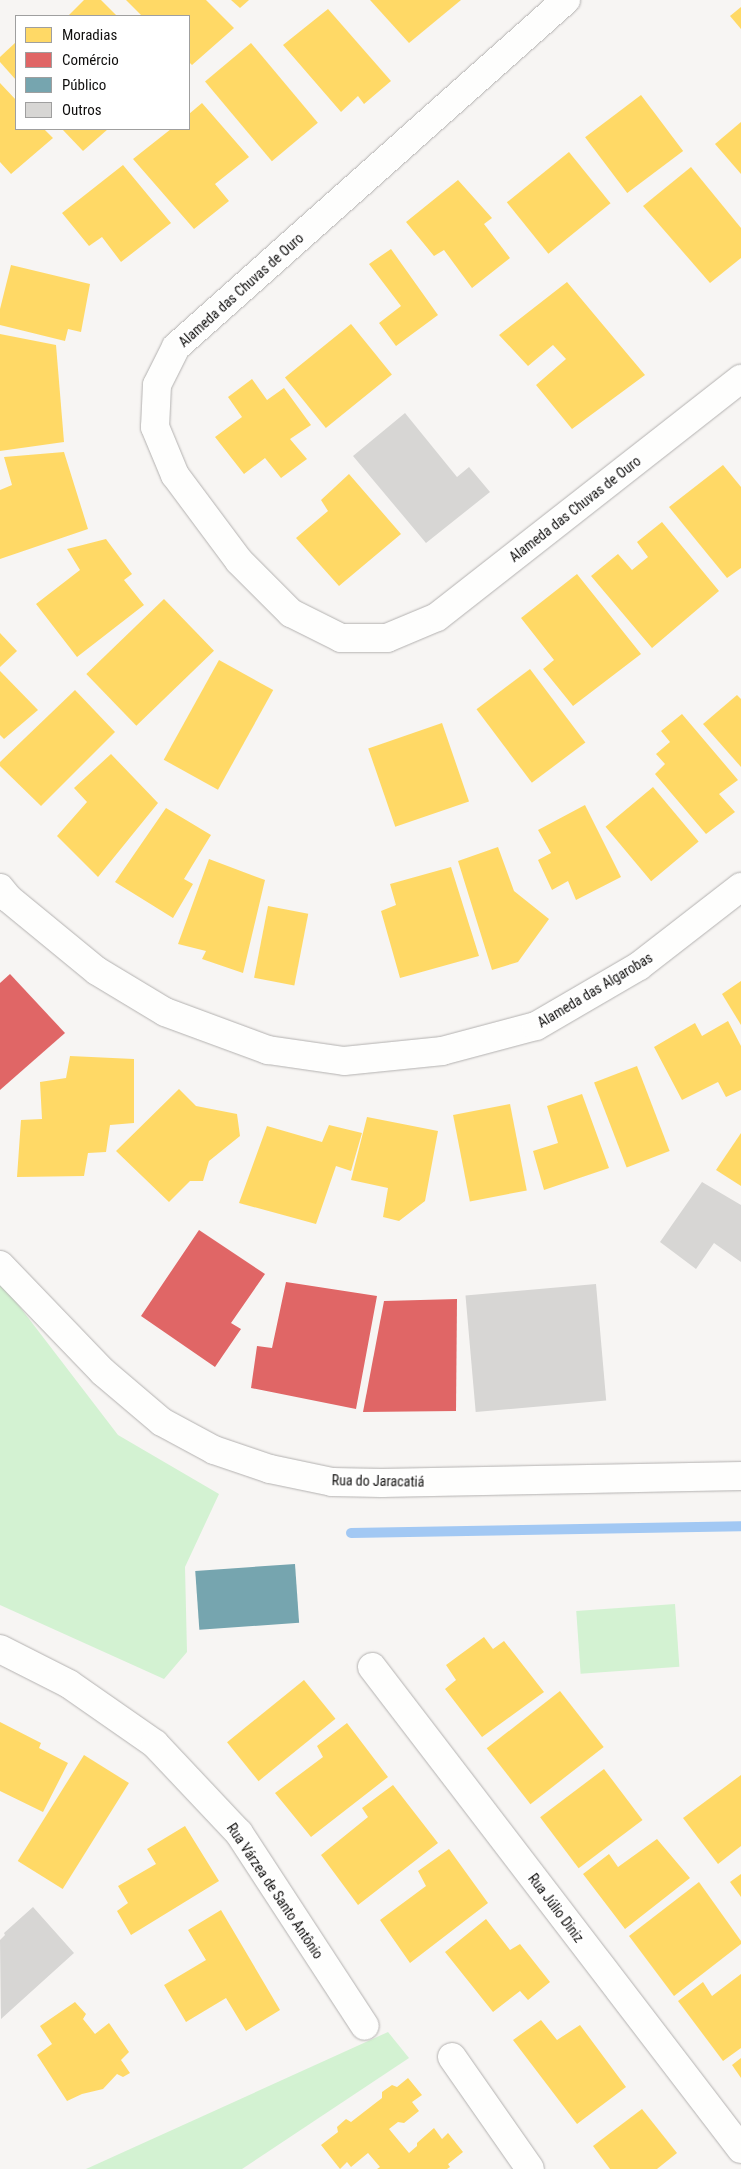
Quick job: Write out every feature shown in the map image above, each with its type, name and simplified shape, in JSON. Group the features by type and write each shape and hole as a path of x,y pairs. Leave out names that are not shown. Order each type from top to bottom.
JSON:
{"street":[{"name":"Alameda das Chuvas de Ouro","path":"566,0 176,347 157,385 156,427 175,475 239,560 291,612 341,638 387,638 437,617 741,379"},
{"name":"Alameda das Algarobas","path":"0,888 8,898 97,972 165,1012 268,1050 344,1061 442,1052 536,1026 639,966 741,887"},
{"name":"Rua do Jaracatiá","path":"0,1264 102,1372 162,1422 214,1450 270,1469 332,1482 382,1483 739,1471"},
{"name":"Rua Várzea de Santo Antônio","path":"0,1649 69,1684 155,1744 239,1834 365,2026"},
{"name":"Rua Júlio Diniz","path":"372,1667 741,2149"},
{"path":"452,2057 530,2169"}],"green space":[{"path":"0,1281 118,1435 219,1494 185,1567 187,1652 164,1679 0,1605"},
{"path":"675,1604 679,1667 581,1674 576,1611"},
{"path":"388,2032 409,2058 242,2169 86,2169"}],"building: Moradias":[{"path":"84,0 101,0 116,15 69,15"},
{"path":"126,0 206,0 234,28 192,65 190,63 190,15 141,15"},
{"path":"231,0 249,0 240,8"},
{"path":"370,0 461,0 409,43"},
{"path":"741,7 741,29 730,16"},
{"path":"328,9 391,81 364,104 358,96 341,112 283,45"},
{"path":"15,43 15,79 0,62 0,57"},
{"path":"251,43 318,123 272,161 205,82"},
{"path":"0,83 15,99 15,130 45,130 53,138 11,174 0,162"},
{"path":"641,95 683,151 627,193 585,137"},
{"path":"202,103 249,157 215,184 229,201 194,229 133,159 170,130 190,130 190,113"},
{"path":"741,122 741,174 715,144"},
{"path":"63,130 107,130 83,151"},
{"path":"569,152 611,203 548,254 507,202"},
{"path":"123,165 171,223 121,262 102,237 89,246 62,213"},
{"path":"691,167 741,228 741,258 710,283 643,206"},
{"path":"458,180 492,218 484,224 510,258 472,288 444,250 434,256 406,222"},
{"path":"391,249 438,315 396,346 379,323 401,306 369,264"},
{"path":"11,265 90,284 81,332 68,329 65,341 0,325 0,309"},
{"path":"567,282 645,375 572,429 536,385 566,359 553,345 528,366 499,335"},
{"path":"351,324 392,375 326,428 285,377"},
{"path":"0,334 56,345 64,442 0,451"},
{"path":"252,379 267,400 284,388 311,425 290,439 307,459 281,478 265,458 244,474 215,437 242,417 228,397"},
{"path":"64,452 88,529 0,559 0,490 12,485 4,457"},
{"path":"723,465 741,487 741,568 727,578 669,507"},
{"path":"349,474 401,534 339,586 296,538 328,511 321,500"},
{"path":"662,522 719,591 652,648 591,576 618,554 632,570 648,557 637,542"},
{"path":"106,539 132,574 124,580 144,605 77,657 36,604 80,570 67,549"},
{"path":"577,574 641,654 573,706 543,669 554,660 521,618"},
{"path":"164,599 214,651 136,726 86,674"},
{"path":"0,633 17,651 0,667"},
{"path":"219,660 273,690 218,790 164,760"},
{"path":"530,669 585,742 532,783 476,709"},
{"path":"0,671 38,710 4,739 0,735"},
{"path":"75,690 115,732 41,806 0,766 0,762"},
{"path":"737,695 741,699 741,767 703,724"},
{"path":"682,714 738,780 719,794 735,812 706,834 655,774 665,764 656,754 670,742 661,731"},
{"path":"442,723 469,801 395,827 368,748"},
{"path":"111,754 158,803 98,877 57,836 87,802 74,788"},
{"path":"653,787 699,841 651,881 606,827"},
{"path":"585,805 621,877 576,900 568,881 552,890 538,860 551,853 538,830"},
{"path":"166,808 211,835 184,879 193,884 173,918 115,882"},
{"path":"498,847 514,891 549,919 518,962 492,970 458,861"},
{"path":"209,859 265,880 243,973 202,959 206,951 178,944"},
{"path":"451,867 479,956 400,978 381,911 396,905 390,884"},
{"path":"268,906 308,914 294,985 254,978"},
{"path":"741,981 741,1025 722,994"},
{"path":"728,1021 741,1046 741,1090 726,1097 718,1082 682,1100 654,1047 695,1023 702,1036"},
{"path":"70,1056 134,1059 134,1123 110,1125 106,1152 88,1153 84,1176 17,1177 21,1120 42,1119 40,1082 66,1078"},
{"path":"637,1066 670,1151 627,1167 594,1082"},
{"path":"179,1089 196,1106 237,1114 240,1136 209,1161 203,1181 190,1181 169,1202 116,1151"},
{"path":"582,1094 609,1168 544,1190 533,1151 558,1143 547,1106"},
{"path":"510,1104 527,1190 470,1201 453,1115"},
{"path":"367,1117 438,1131 425,1201 399,1221 383,1217 388,1188 351,1180"},
{"path":"329,1125 362,1133 351,1171 336,1166 316,1224 239,1203 267,1126 322,1142"},
{"path":"741,1133 741,1186 716,1170"},
{"path":"484,1637 493,1649 504,1641 544,1692 482,1737 445,1689 456,1680 446,1665"},
{"path":"304,1680 335,1719 259,1781 227,1742"},
{"path":"560,1691 604,1747 530,1804 487,1748"},
{"path":"0,1722 41,1743 39,1748 68,1763 43,1812 0,1791"},
{"path":"347,1723 388,1777 311,1837 275,1793 323,1757 317,1746"},
{"path":"84,1755 129,1783 63,1889 18,1861"},
{"path":"604,1769 643,1820 579,1868 540,1817"},
{"path":"741,1775 741,1846 718,1864 683,1818"},
{"path":"393,1785 438,1843 358,1905 321,1855 368,1817 362,1808"},
{"path":"185,1826 219,1881 131,1935 117,1911 128,1903 118,1886 156,1864 147,1849"},
{"path":"657,1839 690,1878 625,1929 583,1874 609,1854 618,1867"},
{"path":"449,1849 488,1903 410,1963 380,1920 426,1886 418,1871"},
{"path":"741,1874 741,1897 730,1882"},
{"path":"699,1882 741,1941 741,1944 674,1996 629,1936"},
{"path":"221,1910 280,2010 246,2031 226,1998 186,2022 164,1985 206,1960 188,1930"},
{"path":"486,1919 510,1950 520,1944 550,1982 528,2000 520,1991 493,2012 445,1952"},
{"path":"741,1974 741,2048 723,2061 678,2001 703,1982 712,1996"},
{"path":"75,2002 86,2014 83,2019 95,2034 109,2023 129,2052 121,2060 130,2073 123,2077 117,2074 103,2089 82,2094 67,2101 37,2055 52,2044 40,2026"},
{"path":"541,2020 557,2040 580,2025 626,2087 577,2124 513,2040"},
{"path":"741,2058 741,2078 732,2065"},
{"path":"408,2078 422,2095 412,2102 419,2111 404,2123 398,2122 389,2129 409,2153 434,2128 442,2139 448,2133 463,2152 448,2164 450,2167 447,2169 377,2169 380,2167 368,2153 351,2167 347,2162 340,2169 321,2145 338,2132 337,2127 346,2119 351,2122 382,2098 382,2092 392,2085 397,2087"},
{"path":"642,2109 677,2153 657,2169 610,2169 593,2146"}],"building: Comércio":[{"path":"10,974 65,1033 0,1090 0,983"},
{"path":"199,1230 265,1274 231,1323 241,1329 215,1367 141,1316"},
{"path":"286,1282 377,1296 356,1409 251,1388 257,1346 272,1348"},
{"path":"457,1299 456,1411 363,1412 384,1301"}],"building: Público":[{"path":"295,1564 299,1623 199,1630 195,1571"}],"building: Outros":[{"path":"405,413 457,477 469,467 490,492 426,543 353,456"},
{"path":"702,1182 741,1205 741,1262 714,1243 696,1269 660,1242"},
{"path":"596,1284 606,1401 476,1412 465,1295"},
{"path":"33,1907 74,1953 1,2019 0,1940 5,1935 4,1933"}],"waterway":[{"path":"351,1533 741,1526"}]}
